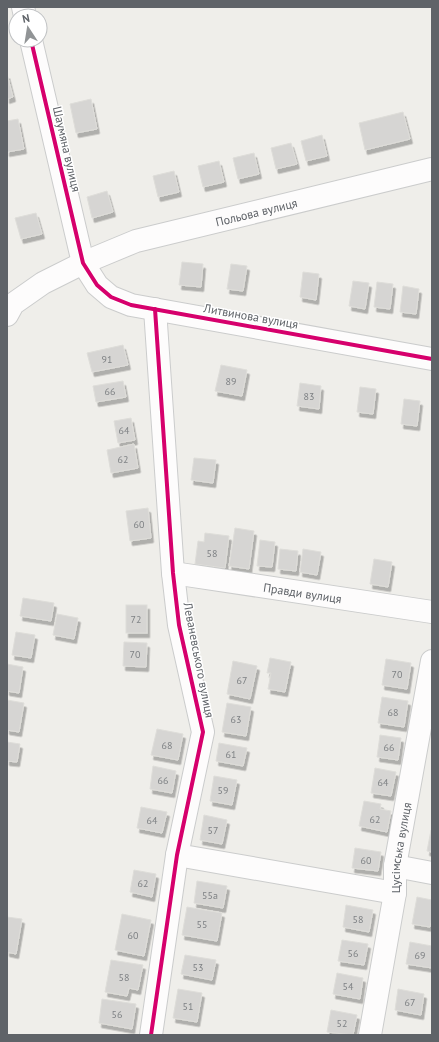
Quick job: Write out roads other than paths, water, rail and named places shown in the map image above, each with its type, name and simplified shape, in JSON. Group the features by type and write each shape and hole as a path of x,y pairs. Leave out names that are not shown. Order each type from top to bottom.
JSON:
{"street":[{"name":"Шаумяна вулиця","path":"33,48 83,262"},
{"name":"Польова вулиця","path":"83,262 136,241 432,169"},
{"path":"9,307 43,283 83,262"},
{"name":"Литвинова вулиця","path":"83,262 97,285 111,297 131,305 432,359"},
{"name":"Леваневського вулиця","path":"151,1035 177,855 203,732 179,625 173,573 155,309"},
{"name":"Правди вулиця","path":"173,573 432,612"},
{"name":"Цусімська вулиця","path":"370,1035 395,893 395,866 432,661"},
{"path":"177,855 395,893"},
{"path":"395,866 432,872"}]}
